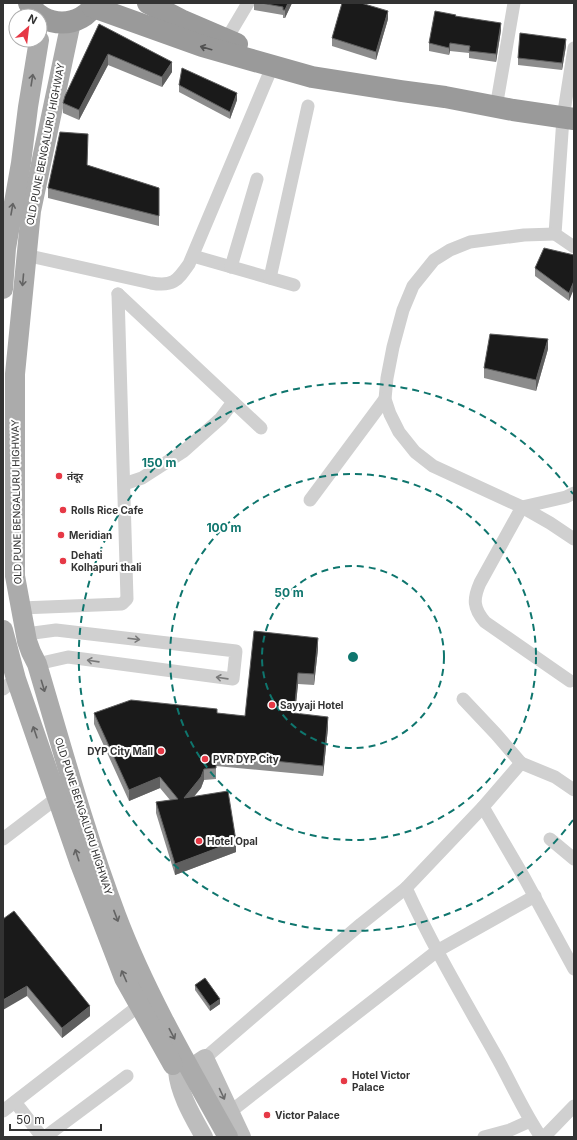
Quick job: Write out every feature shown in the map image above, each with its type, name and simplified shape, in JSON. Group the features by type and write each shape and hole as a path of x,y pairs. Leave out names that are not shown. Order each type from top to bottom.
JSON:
{"highway":[{"path":"148,3 181,20 226,40 255,51 286,60 383,80 498,96 569,112"},
{"path":"48,20 61,23 71,22 83,16 94,5 175,38 272,67 312,77 445,97 513,110 569,112"}],"main road":[{"name":"OLD PUNE BENGALURU HIGHWAY","path":"71,22 30,212 9,429 15,576 31,652 37,664 96,859 119,923 140,973 145,1000"},
{"name":"OLD PUNE BENGALURU HIGHWAY","path":"3,289 6,248 38,48"},
{"name":"OLD PUNE BENGALURU HIGHWAY","path":"3,630 10,684 58,797 80,864 124,978 145,1000 192,1069 228,1137"},
{"name":"OLD PUNE BENGALURU HIGHWAY","path":"192,1069 213,1137"}],"street":[{"path":"226,40 248,3"},
{"path":"498,96 514,3"},
{"path":"555,234 569,112 574,48"},
{"path":"26,255 164,285 173,282 181,276 193,256 272,67"},
{"path":"270,278 308,106"},
{"path":"231,267 257,179"},
{"path":"574,247 555,234 524,235 470,242 450,250 434,260 413,286 403,310 393,347 385,399 390,414 399,432 415,452 433,466 522,507 550,522 574,538"},
{"path":"193,256 294,285"},
{"path":"21,608 122,604 127,599 118,294 260,428"},
{"path":"310,500 385,399"},
{"path":"124,484 142,478 184,451 222,418 233,402"},
{"path":"570,682 485,622 478,614 475,605 475,594 522,507 566,497 574,493"},
{"path":"26,634 56,630 236,651 233,679 68,657 37,664"},
{"path":"463,699 521,763 555,777 574,790"},
{"path":"204,1137 192,1116 178,1082 361,924 406,888 483,807 521,763"},
{"path":"3,839 58,797"},
{"path":"483,807 574,969"},
{"path":"550,838 574,859"},
{"path":"406,888 422,924 505,1070 530,1121 541,1137"},
{"path":"230,1112 437,950 534,896"},
{"path":"3,1112 145,1000"},
{"path":"192,1069 230,1112 242,1137"},
{"path":"45,1137 127,1076"},
{"path":"15,1102 42,1137"},
{"path":"544,1137 572,1111"},
{"path":"484,1137 510,1130 530,1121"}],"building":[{"path":"261,3 288,3 285,10 283,10 283,7"},
{"path":"342,3 361,3 388,11 376,52 332,38"},
{"path":"435,11 456,15 455,16 501,23 496,54 469,51 470,46 450,43 449,48 429,43"},
{"path":"99,24 172,62 162,77 108,54 79,110 63,103"},
{"path":"520,33 566,39 562,63 518,58"},
{"path":"182,68 237,93 230,112 179,85"},
{"path":"60,132 88,134 87,165 159,188 159,216 48,188"},
{"path":"544,248 574,255 574,281 569,293 535,268"},
{"path":"490,334 548,339 536,380 484,368"},
{"path":"254,631 318,638 314,674 298,673 294,713 328,717 323,766 216,755 216,768 204,769 201,777 184,798 228,791 236,841 175,864 156,802 178,799 160,777 129,790 94,713 131,700 217,709 217,713 245,716"},
{"path":"14,911 90,1006 62,1028 27,986 3,1000 3,919"},
{"path":"205,978 220,999 210,1006 195,985"}],"place":[{"name":"तंदूर","path":"59,476"},
{"name":"Rolls Rice Cafe","path":"63,510"},
{"name":"Meridian","path":"61,535"},
{"name":"Dehati Kolhapuri thali","path":"63,561"},
{"name":"Sayyaji Hotel","path":"272,705"},
{"name":"DYP City Mall","path":"161,751"},
{"name":"PVR DYP City","path":"205,759"},
{"name":"Hotel Opal","path":"199,841"},
{"name":"Hotel Victor Palace","path":"344,1081"},
{"name":"Victor Palace","path":"267,1115"}]}
